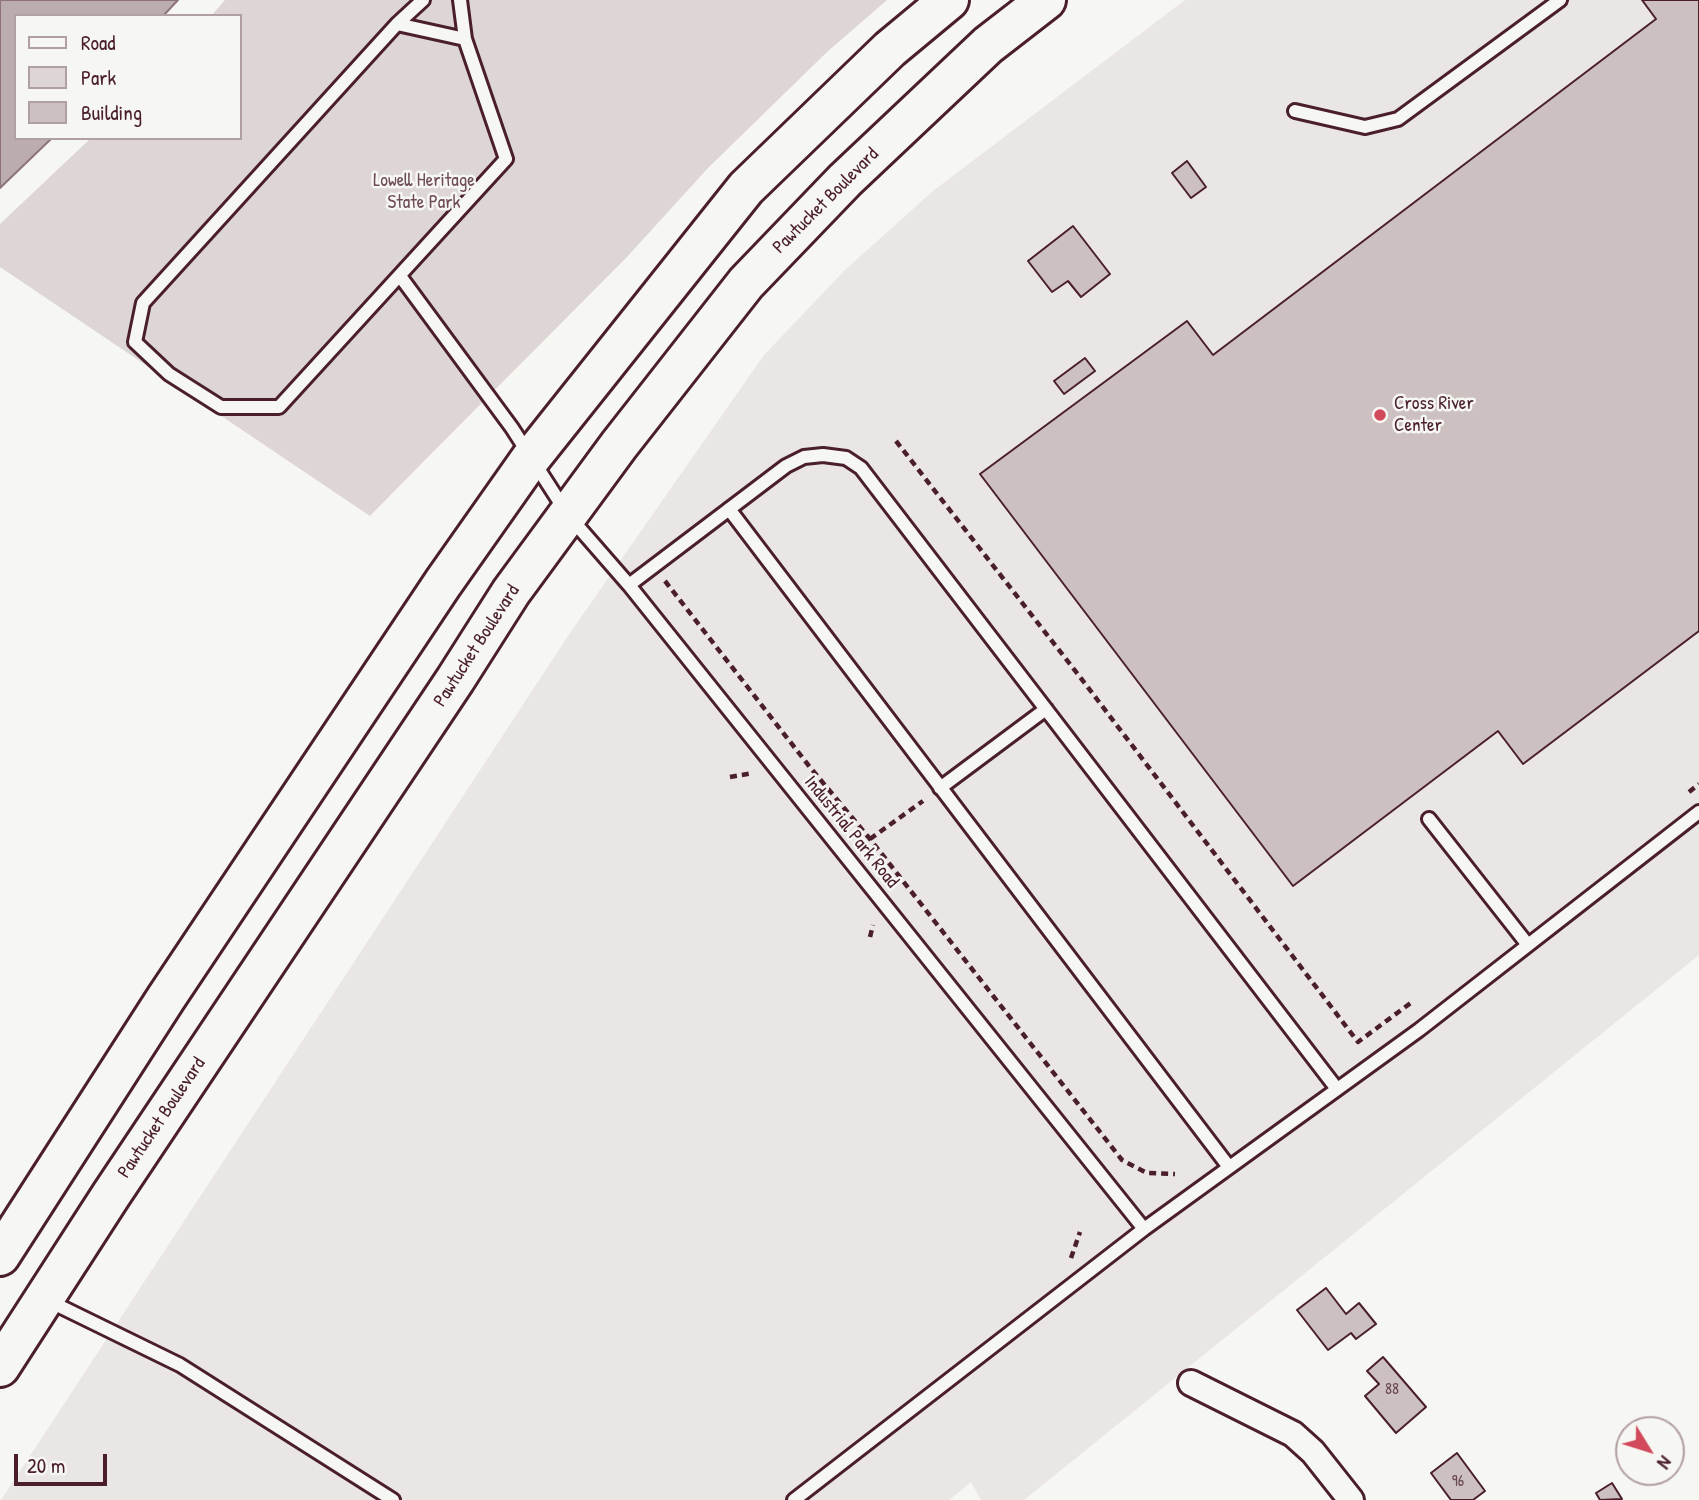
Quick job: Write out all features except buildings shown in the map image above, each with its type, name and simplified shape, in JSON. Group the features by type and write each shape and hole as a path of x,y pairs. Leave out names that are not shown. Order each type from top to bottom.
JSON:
{"main road":[{"path":"0,1256 174,986 443,583 531,458 746,188 890,49 949,0"},
{"name":"Pawtucket Boulevard","path":"0,1367 126,1172 511,592 619,445 746,283 883,144 988,45 1046,0"}],"street":[{"path":"1191,1383 1293,1434 1313,1452 1351,1500"}],"lane":[{"path":"423,0 397,24 143,303 135,341 169,374 221,407 279,407 506,159 465,39 460,0"},
{"path":"1295,111 1365,127 1398,119 1560,0"},
{"path":"397,24 465,39"},
{"name":"Industrial Park Road","path":"400,276 512,428 568,514 629,585 1144,1229"},
{"path":"629,585 786,466 804,457 823,455 846,458 861,468 1337,1089"},
{"path":"729,509 1229,1167"},
{"path":"940,788 1046,709"},
{"path":"794,1500 1144,1229 1419,1030 1699,812"},
{"path":"1429,820 1528,945"},
{"path":"44,1298 180,1365 393,1500"}],"path":[{"path":"896,441 1358,1042 1412,1002"},
{"path":"654,566 1122,1160 1147,1173 1175,1174"},
{"path":"870,839 940,788"}],"shaded area":[{"path":"0,0 178,0 165,14 14,14 14,140 50,140 0,188"},
{"path":"1185,0 1699,0 1699,955 1024,1500 981,1500 971,1482 949,1500 1,1500 572,630 764,355 845,270 933,191"}],"green space":[{"name":"Lowell Heritage State Park","path":"225,0 887,0 826,53 708,168 626,258 370,516 0,267 0,224 89,140 242,140 242,14 213,14"}],"place":[{"name":"Cross River Center","path":"1380,415"}]}
